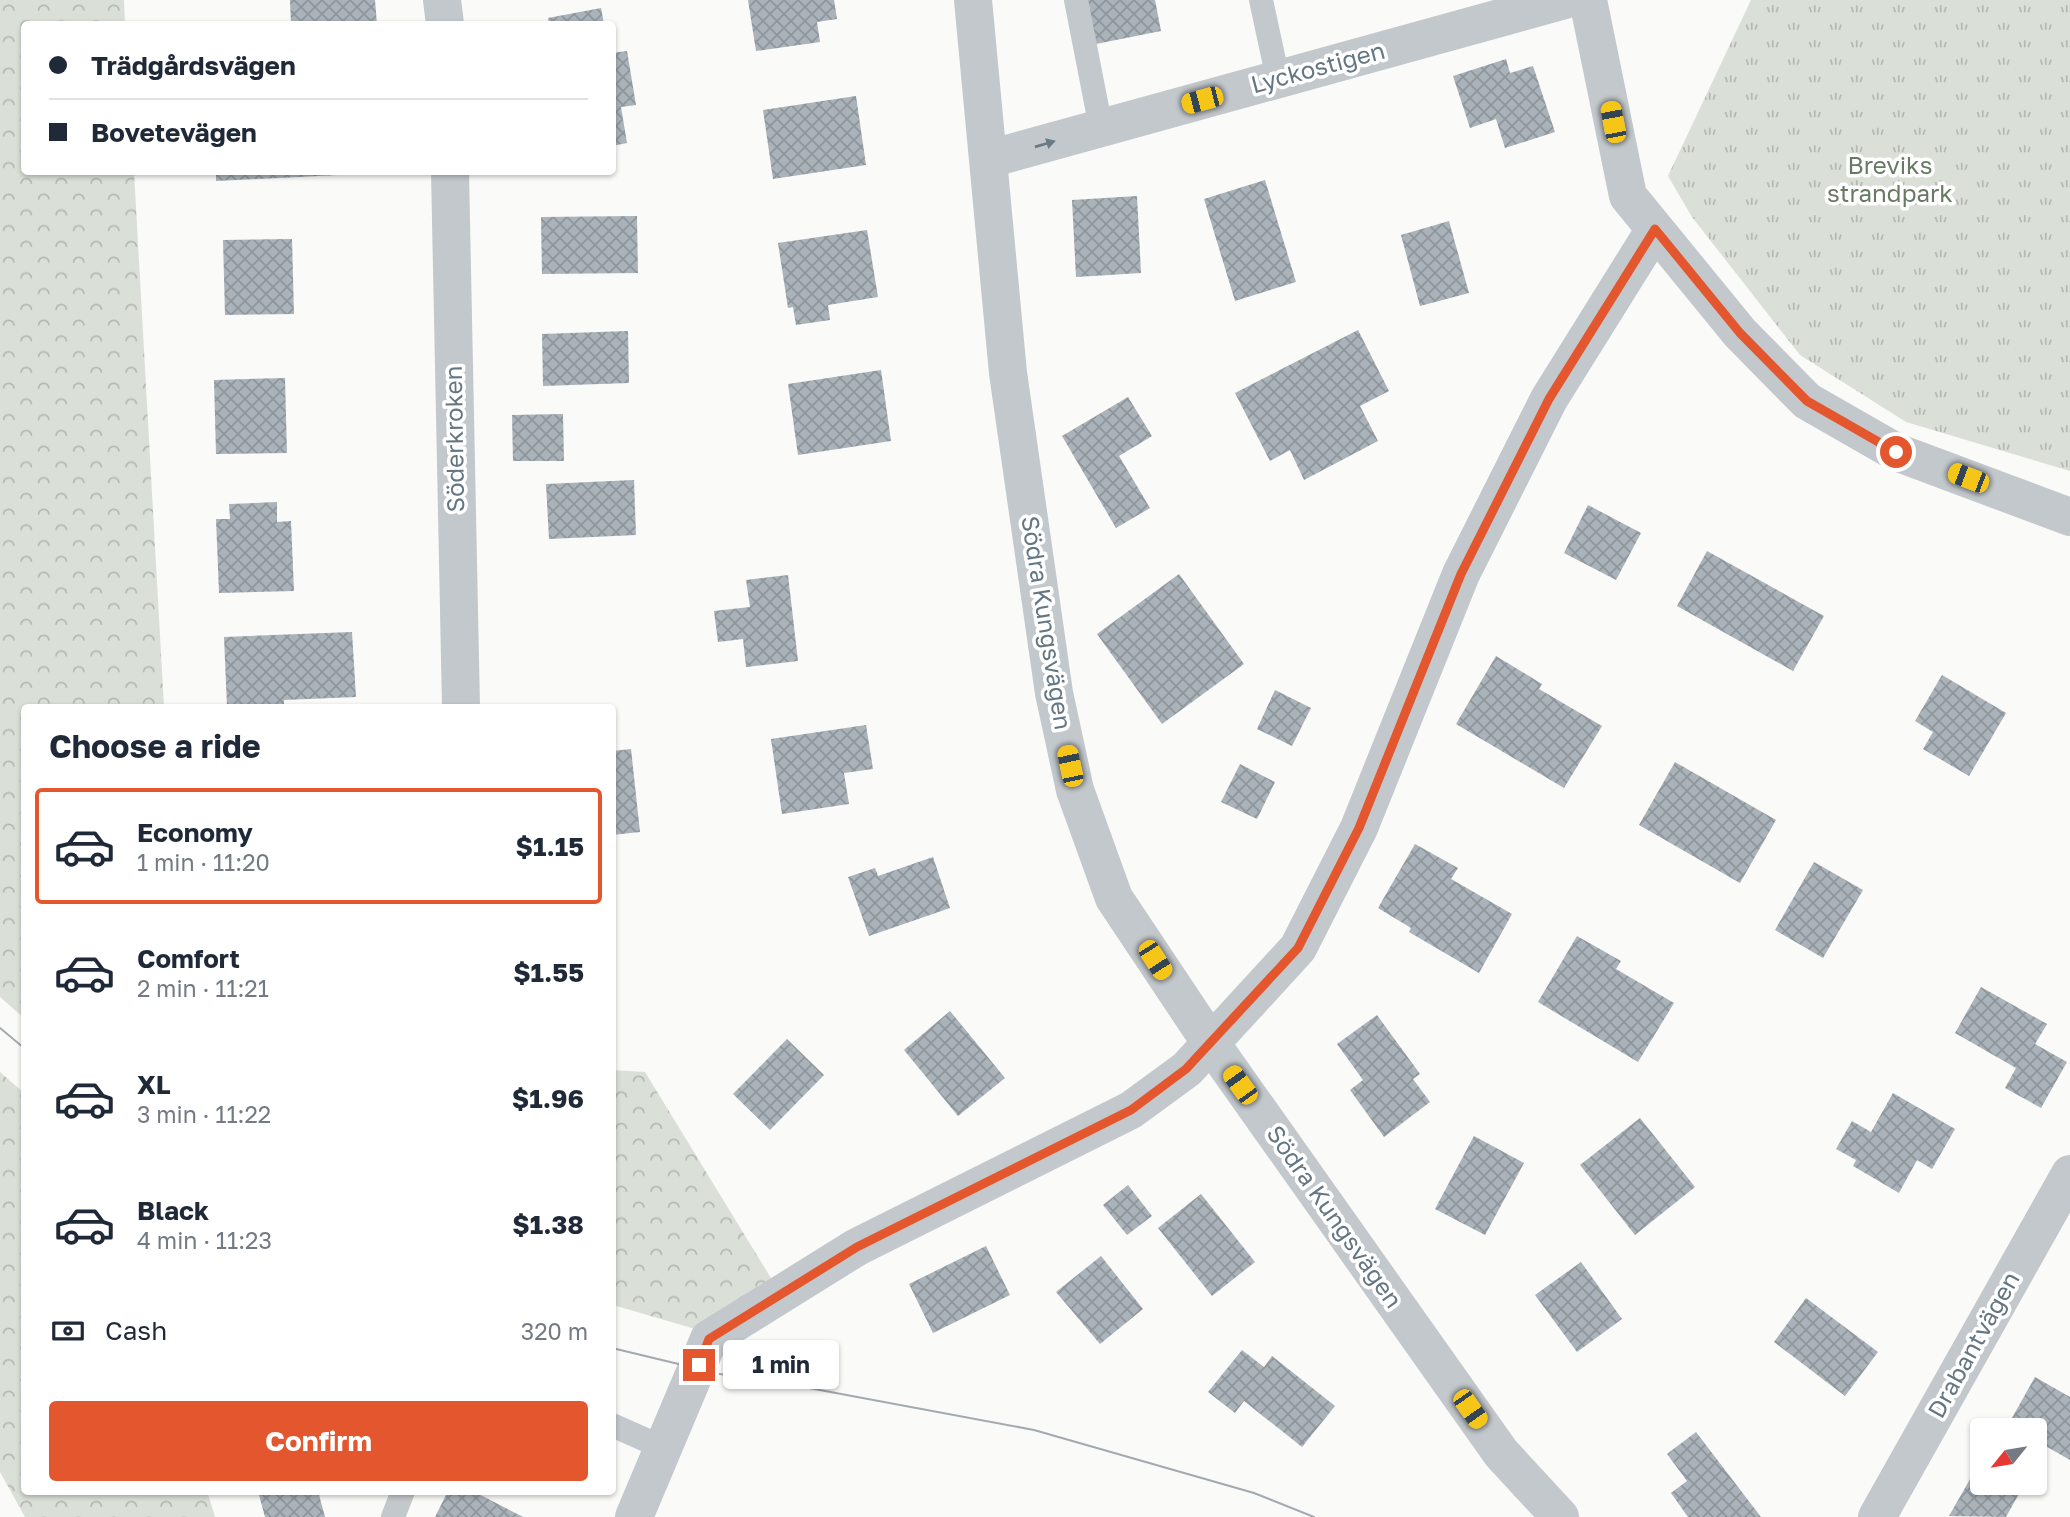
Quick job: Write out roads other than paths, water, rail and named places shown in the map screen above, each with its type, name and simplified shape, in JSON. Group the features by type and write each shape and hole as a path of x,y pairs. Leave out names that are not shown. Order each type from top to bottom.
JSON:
{"street":[{"path":"442,0 445,21"},
{"name":"Södra Kungsvägen","path":"973,0 1008,373 1054,692 1075,790 1114,898 1210,1042 1501,1453 1560,1517"},
{"name":"Lyckostigen","path":"989,159 1565,0"},
{"path":"1588,0 1628,196 1740,333 1807,401 1896,452 2070,517"},
{"name":"Söderkroken","path":"450,175 461,704"},
{"path":"634,1517 709,1339 857,1247 1131,1110 1186,1069 1298,948 1359,828 1461,574 1549,399 1655,229"},
{"name":"Drabantvägen","path":"1877,1517 2070,1174"}],"lane":[{"path":"1076,0 1101,128"},
{"path":"1261,0 1278,79"},
{"path":"616,1427 664,1448"},
{"path":"393,1517 401,1495"}],"tram line":[{"path":"0,1028 21,1046"},
{"path":"616,1349 720,1374 1034,1430 1254,1493 1314,1517"}],"park label":[{"name":"Breviks strandpark","path":"1890,180"}]}
